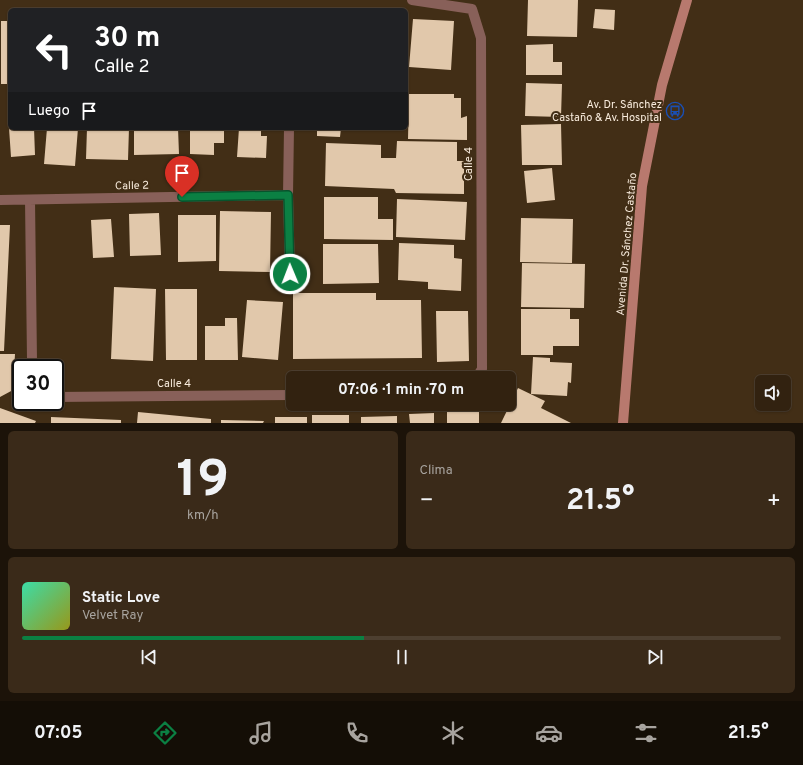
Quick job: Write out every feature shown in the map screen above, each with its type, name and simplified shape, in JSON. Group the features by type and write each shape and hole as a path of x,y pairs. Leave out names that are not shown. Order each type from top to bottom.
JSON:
{"street":[{"name":"Calle 4","path":"412,0 472,9 481,38 481,371"},
{"name":"Avenida Dr. Sánchez Castaño","path":"623,423 642,186 662,85 687,0"},
{"path":"289,130 288,195 290,274"},
{"name":"Calle 2","path":"0,200 288,195"},
{"path":"30,200 32,359"},
{"name":"Calle 4","path":"64,397 286,395"}],"building":[{"path":"528,0 578,0 577,37 527,36"},
{"path":"595,9 615,10 614,30 593,28"},
{"path":"413,19 454,21 451,70 409,67"},
{"path":"1,21 8,21 8,84 1,84"},
{"path":"553,44 553,62 562,62 562,75 526,75 526,45"},
{"path":"526,83 562,84 561,117 525,116"},
{"path":"409,94 454,94 454,98 461,98 461,118 467,116 467,140 408,139"},
{"path":"561,124 562,165 522,165 521,125"},
{"path":"9,130 34,130 35,155 11,157"},
{"path":"47,130 78,130 75,166 44,164"},
{"path":"87,130 129,130 128,160 86,159"},
{"path":"134,130 178,130 179,154 134,155"},
{"path":"190,130 224,130 224,143 214,143 214,155 190,154"},
{"path":"239,130 261,130 261,136 267,136 266,158 237,157"},
{"path":"317,130 341,130 340,137 317,136"},
{"path":"397,141 457,142 457,161 464,161 464,194 396,193 394,189 325,186 326,143 381,145 381,158 396,158"},
{"path":"552,168 555,200 527,203 524,171"},
{"path":"324,197 378,197 378,219 393,219 393,240 324,239"},
{"path":"397,199 467,202 465,240 396,237"},
{"path":"220,211 271,212 270,272 219,271"},
{"path":"159,213 161,255 130,256 129,214"},
{"path":"178,215 216,215 216,261 178,262"},
{"path":"521,218 573,219 572,263 520,262"},
{"path":"111,219 114,257 93,258 91,220"},
{"path":"0,225 10,225 4,351 0,351"},
{"path":"399,243 454,245 454,258 462,259 461,291 428,289 428,282 398,280"},
{"path":"323,244 378,244 379,283 323,284"},
{"path":"522,263 585,264 584,308 521,307"},
{"path":"114,287 156,289 153,361 111,359"},
{"path":"165,289 197,289 197,360 166,360"},
{"path":"293,293 376,293 376,300 421,300 422,358 293,359"},
{"path":"247,300 283,302 278,360 242,357"},
{"path":"521,309 570,309 570,319 579,319 579,346 553,346 553,355 521,355"},
{"path":"436,311 468,311 469,361 437,362"},
{"path":"225,318 237,318 238,360 205,360 205,326 225,326"},
{"path":"0,354 15,354 15,359 12,359 12,391 0,397"},
{"path":"533,357 550,358 550,362 572,363 571,383 568,382 567,396 531,394"},
{"path":"518,388 545,401 541,408 571,423 501,423 507,411 516,411 516,392"},
{"path":"0,408 36,421 35,423 0,423"},
{"path":"447,411 479,411 479,423 447,423"},
{"path":"138,412 211,419 211,423 137,423"},
{"path":"434,413 434,423 410,423 409,414"},
{"path":"312,415 349,415 349,423 312,423"},
{"path":"397,416 397,423 361,423 361,417"},
{"path":"51,417 121,420 121,423 51,423"},
{"path":"275,417 307,417 307,423 275,423"},
{"path":"221,420 264,421 263,423 221,423"}],"place":[{"name":"Av. Dr. Sánchez Castaño & Av. Hospital","path":"675,111"}],"route":[{"path":"182,197 288,195 290,274"}]}
